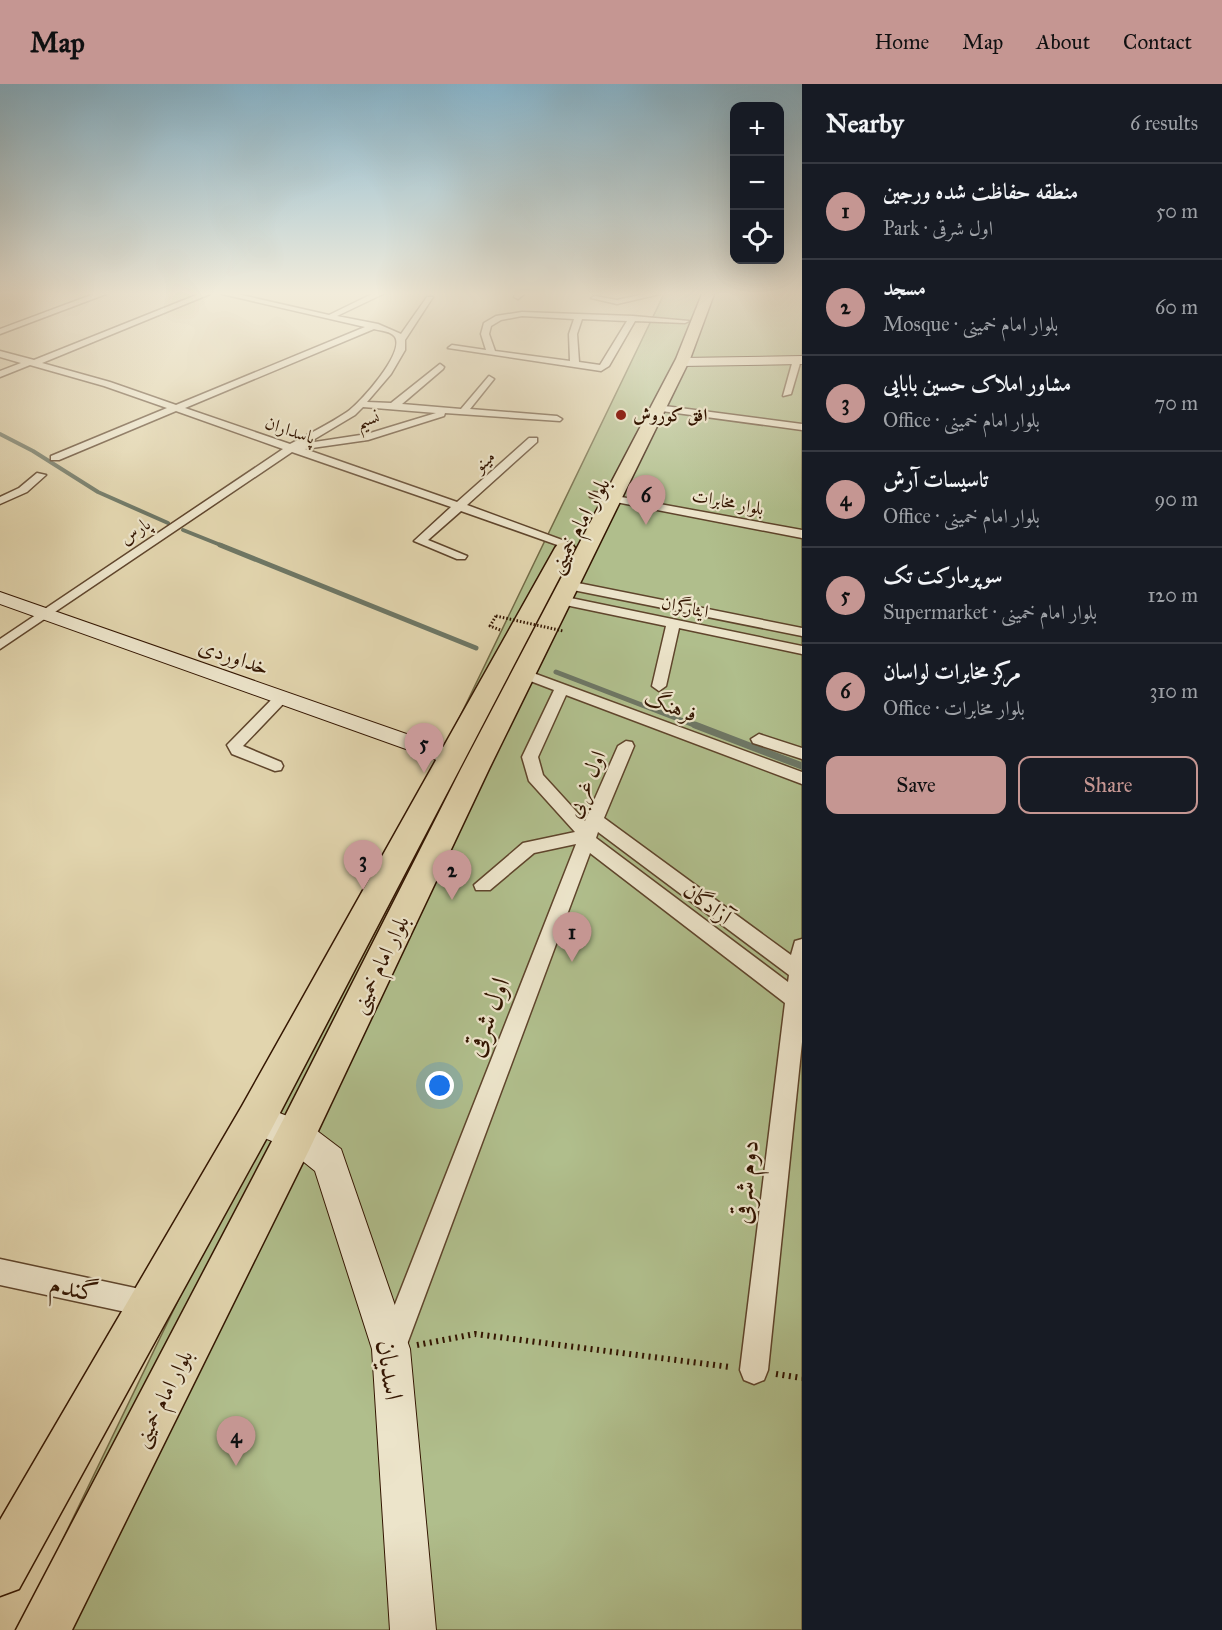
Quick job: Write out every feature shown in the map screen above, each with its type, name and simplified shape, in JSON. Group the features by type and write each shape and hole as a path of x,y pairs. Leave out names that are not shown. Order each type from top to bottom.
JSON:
{"main road":[{"name":"بلوار امام خمینی","path":"43,1630 296,1135 475,769 564,605 605,492 663,366"},
{"name":"بلوار امام خمینی","path":"0,1570 256,1119 567,544 605,492 657,408 679,366"}],"street":[{"path":"0,374 24,366"},
{"name":"پاسداران","path":"43,366 177,408 567,544"},
{"path":"56,458 278,366"},
{"name":"پارس","path":"0,645 291,448 362,404 392,366"},
{"path":"585,366 601,368 605,366"},
{"path":"786,394 797,366"},
{"path":"393,407 440,367"},
{"path":"463,412 489,379"},
{"path":"362,404 557,419"},
{"path":"657,408 802,427"},
{"name":"نسیم","path":"291,448 368,437 451,411"},
{"name":"مینو","path":"461,556 420,541 532,440"},
{"path":"0,501 23,490 41,475"},
{"name":"بلوار مخابرات","path":"605,492 802,524"},
{"name":"بلوار مخابرات","path":"605,492 802,534"},
{"name":"خداوردی","path":"0,598 453,758"},
{"name":"ایثارگران","path":"564,605 673,623 802,650"},
{"name":"ایثارگران","path":"564,605 802,632"},
{"path":"659,686 673,623"},
{"name":"فرهنگ","path":"525,674 802,778"},
{"path":"483,885 529,848 589,832 535,777 530,757 562,688"},
{"path":"275,766 238,750 235,745 281,698"},
{"path":"759,739 802,754"},
{"name":"اول غربی","path":"589,832 626,746"},
{"name":"آزادگان","path":"589,832 801,973"},
{"name":"آزادگان","path":"589,832 799,1002"},
{"name":"اول شرقی","path":"391,1349 589,832"},
{"name":"دوم شرقی","path":"754,1370 799,1002 802,947"},
{"name":"اسدیان","path":"256,1119 296,1135 329,1161 391,1349 413,1630"},
{"name":"گندم","path":"0,1272 149,1304"}],"path":[{"path":"490,626 496,616 564,605"},
{"path":"391,1349 475,1334 802,1378"}],"green space":[{"path":"629,366 802,366 802,1630 19,1630"}],"waterway":[{"path":"0,434 33,451 98,492 168,523"},
{"path":"183,530 223,546"},
{"path":"220,545 476,648"},
{"path":"556,672 699,727"},
{"path":"695,725 802,766"}],"place":[{"name":"افق کوروش","path":"621,415"},
{"name":"مرکز مخابرات لواسان","path":"646,525"},
{"name":"سوپرمارکت تک","path":"424,773"},
{"name":"مشاور املاک حسین بابایی","path":"363,890"},
{"name":"مسجد","path":"452,900"},
{"name":"منطقه حفاظت شده ورجین","path":"572,962"},
{"name":"تاسیسات آرش","path":"236,1466"}]}
